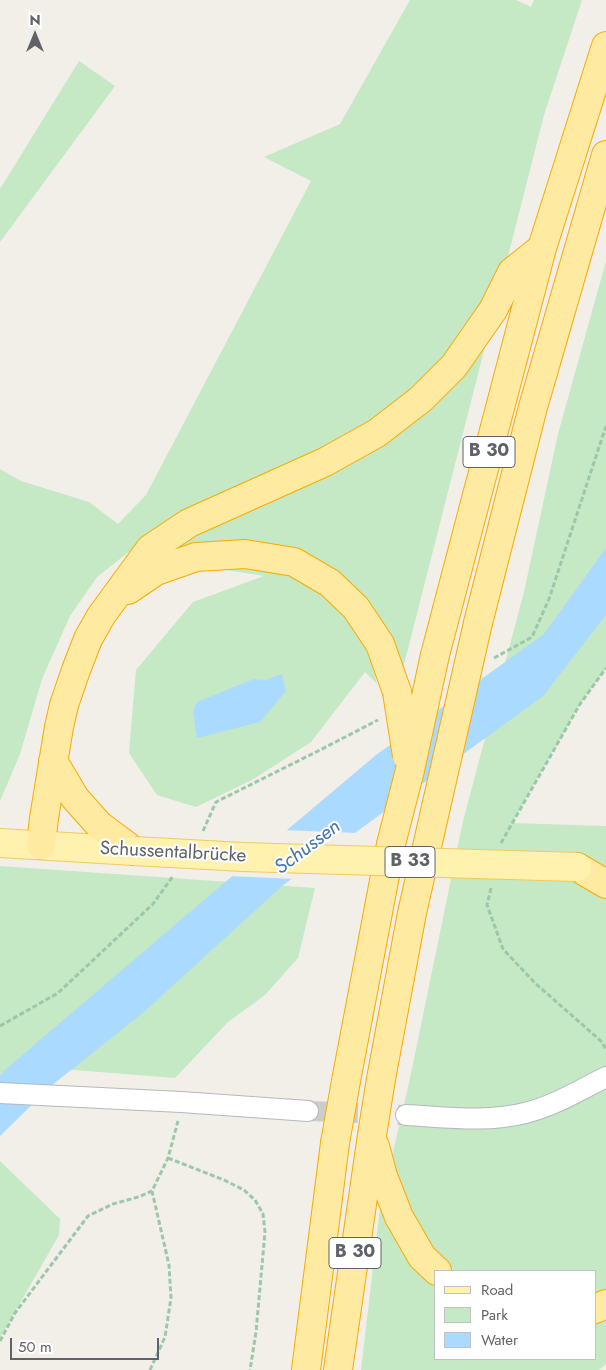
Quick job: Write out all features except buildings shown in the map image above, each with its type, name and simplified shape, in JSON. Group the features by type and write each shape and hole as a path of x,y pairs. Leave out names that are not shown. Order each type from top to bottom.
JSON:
{"highway":[{"name":"B 30","path":"306,1370 335,1142 391,844 436,655 542,248 606,46"},
{"name":"B 30","path":"338,1370 381,1079 412,913 478,623 533,407 606,155"},
{"path":"41,845 53,761 64,705 76,670 88,639 101,616 150,549 190,523 325,462 377,433 421,399 454,366 493,310 512,272 542,248"},
{"path":"114,599 156,571 196,558 245,554 294,562 330,583 356,608 380,644 397,692 410,770"},
{"path":"53,761 75,798 98,824 134,851"},
{"path":"576,867 606,884"},
{"path":"372,1135 383,1176 399,1217 422,1257 435,1270"}],"main road":[{"name":"B 33","path":"0,843 41,845"},
{"name":"Schussentalbrücke","path":"41,845 263,858 606,868"}],"street":[{"path":"406,1115 491,1119 525,1113 556,1103 606,1077"},
{"path":"0,1093 180,1102 308,1111"}],"path":[{"path":"487,662 532,637 549,599 606,426"},
{"path":"498,849 580,704 606,668"},
{"path":"198,838 204,830 216,802 382,718"},
{"path":"0,1026 58,993 153,904 176,871"},
{"path":"491,886 487,904 503,950 535,983 602,1042 606,1050"},
{"path":"150,1370 165,1337 170,1298 169,1266 152,1191 168,1158 180,1114 180,1102"},
{"path":"168,1158 244,1190 255,1200 263,1214 265,1232 256,1332 250,1370"},
{"path":"0,1341 15,1313 88,1216 113,1204 152,1191"}],"green space":[{"path":"410,0 516,0 531,7 534,0 582,0 544,115 397,692 380,644 294,562 156,571 148,537 97,577 70,616 42,679 20,754 0,801 0,469 21,481 89,502 118,524 146,495 311,181 264,157 340,124"},
{"path":"79,61 115,86 0,242 0,189"},
{"path":"606,261 606,668 580,704 512,823 606,826 606,1364 599,1370 361,1370 380,1208 409,1083 463,821 524,592 558,434"},
{"path":"257,567 309,582 345,613 367,645 377,684 365,672 311,742 252,780 196,807 157,795 129,753 136,670 193,602 264,576 215,568"},
{"path":"0,866 315,888 298,958 265,995 228,1022 175,1078 62,1069 0,1076"},
{"path":"0,1161 60,1219 59,1235 0,1338"}],"water":[{"name":"Schussen","path":"606,548 606,615 543,696 282,886 145,1011 51,1086 0,1136 0,1076 6,1069 376,755 544,634"},
{"path":"282,674 286,691 260,722 197,738 193,711 197,702 254,679 266,680"}],"pier":[{"path":"283,830 358,833 295,879 228,876"}],"tunnel":[{"path":"308,1111 406,1115"}]}
